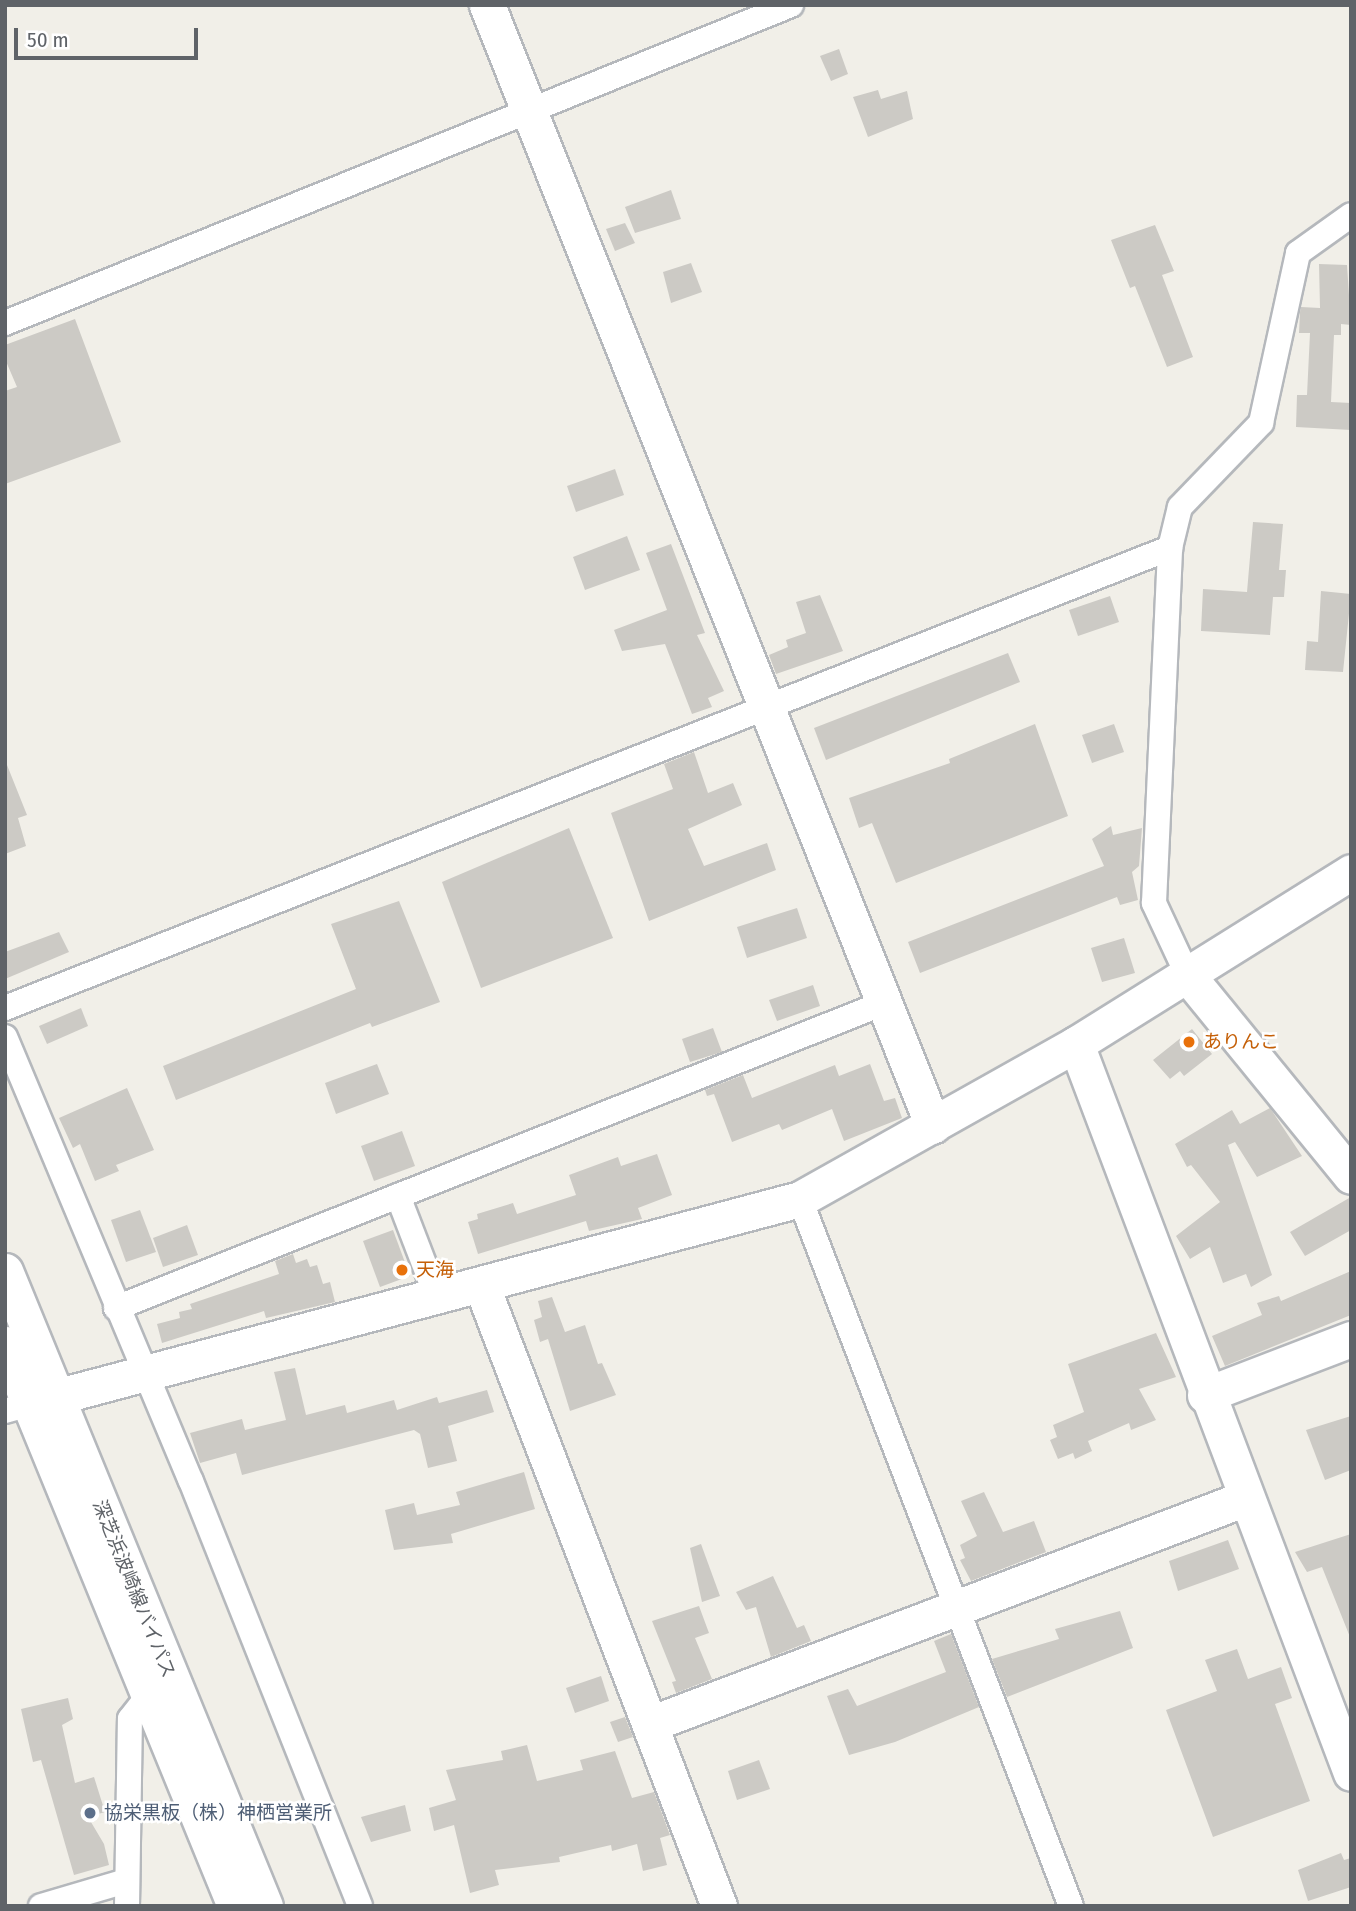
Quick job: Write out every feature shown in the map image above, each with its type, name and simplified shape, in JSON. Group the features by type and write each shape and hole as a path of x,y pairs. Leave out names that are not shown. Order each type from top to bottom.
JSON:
{"street":[{"path":"487,5 933,1126"},
{"path":"5,323 791,5"},
{"path":"1351,215 1298,253 1261,423 1180,507 1170,548 1154,903 1188,976 1351,1176"},
{"path":"5,1008 765,705 1170,548"},
{"path":"30,1404 145,1376 436,1295 800,1199 1076,1044 1351,872"},
{"path":"116,1308 884,1003"},
{"path":"5,1037 360,1906"},
{"path":"1076,1044 1205,1395 1351,1773"},
{"path":"398,1196 436,1295"},
{"path":"800,1199 958,1605 1071,1906"},
{"name":"深芝浜波崎線バイパス","path":"5,1271 30,1404 265,1906"},
{"path":"481,1284 719,1906"},
{"path":"1205,1395 1351,1339"},
{"name":"深芝浜波崎線バイパス","path":"5,1344 234,1906"},
{"path":"650,1724 1246,1498"},
{"path":"127,1906 130,1719 149,1695"},
{"path":"41,1906 127,1881"}],"building":[{"path":"839,49 848,74 831,81 820,56"},
{"path":"878,90 881,99 907,91 913,119 868,137 853,97"},
{"path":"671,190 681,219 635,233 625,207"},
{"path":"625,223 635,243 615,251 606,229"},
{"path":"1155,225 1174,271 1162,275 1193,357 1167,367 1135,286 1130,288 1111,240"},
{"path":"691,263 702,292 671,303 663,272"},
{"path":"1319,264 1347,265 1351,325 1341,324 1341,335 1334,335 1331,402 1351,403 1351,430 1296,427 1297,395 1307,395 1310,333 1299,333 1300,312 1301,307 1320,308"},
{"path":"75,319 121,442 5,484 5,391 17,387 5,359 5,345"},
{"path":"615,469 624,495 576,512 567,486"},
{"path":"1253,522 1283,524 1279,570 1286,570 1284,597 1273,597 1270,635 1201,631 1203,589 1247,592"},
{"path":"627,536 640,570 585,590 573,557"},
{"path":"671,544 705,633 697,635 724,691 708,698 712,707 692,714 665,644 622,651 614,630 667,610 646,553"},
{"path":"1321,591 1351,594 1343,672 1305,670 1307,641 1318,642"},
{"path":"820,595 843,651 776,674 769,655 788,647 786,640 806,633 796,602"},
{"path":"1110,596 1119,622 1078,636 1069,610"},
{"path":"1008,653 1020,682 826,760 814,728"},
{"path":"1035,724 1068,816 896,883 872,823 859,828 849,798 950,763 949,759"},
{"path":"1114,724 1124,752 1092,763 1082,735"},
{"path":"694,752 708,793 733,783 742,805 688,829 704,866 767,843 776,870 649,921 611,813 673,789 664,764"},
{"path":"5,760 27,815 18,818 26,846 5,854"},
{"path":"1111,826 1113,835 1142,828 1139,866 1132,872 1138,900 1120,905 1117,897 920,973 908,942 1104,866 1092,839"},
{"path":"569,828 613,938 481,988 442,882"},
{"path":"399,901 440,1002 372,1027 370,1023 176,1100 163,1066 356,989 331,924"},
{"path":"797,908 807,938 747,958 737,927"},
{"path":"59,932 69,952 5,979 5,952"},
{"path":"1124,938 1135,973 1102,982 1091,948"},
{"path":"813,985 820,1006 777,1021 769,1000"},
{"path":"81,1008 88,1026 47,1044 39,1026"},
{"path":"713,1028 722,1052 690,1062 682,1039"},
{"name":"ありんこ","path":"1192,1029 1212,1054 1184,1076 1180,1071 1170,1079 1153,1060"},
{"path":"377,1064 389,1094 336,1114 325,1083"},
{"path":"870,1064 884,1101 895,1098 902,1118 844,1141 832,1109 782,1130 779,1124 732,1142 714,1094 707,1096 705,1090 743,1075 752,1098 835,1065 839,1076"},
{"path":"127,1088 154,1150 116,1165 119,1171 95,1181 80,1144 73,1148 59,1118"},
{"path":"1270,1108 1302,1156 1257,1177 1235,1142 1228,1145 1272,1275 1251,1287 1246,1274 1223,1283 1210,1247 1190,1259 1176,1236 1220,1202 1191,1165 1187,1167 1175,1144 1232,1110 1240,1124"},
{"path":"402,1131 415,1166 374,1181 361,1146"},
{"path":"657,1154 672,1195 638,1208 642,1219 589,1231 586,1221 478,1254 468,1222 478,1219 477,1214 513,1203 517,1214 576,1195 569,1175 618,1157 621,1166"},
{"path":"1351,1197 1351,1230 1305,1256 1290,1232"},
{"path":"140,1210 156,1252 126,1262 111,1220"},
{"path":"187,1225 198,1255 163,1267 153,1238"},
{"path":"393,1230 410,1276 380,1287 363,1241"},
{"path":"293,1254 296,1263 307,1259 310,1267 317,1265 323,1284 330,1282 335,1302 266,1318 264,1311 162,1343 157,1324 180,1318 179,1312 192,1309 190,1304 279,1274 275,1261"},
{"path":"1351,1271 1351,1315 1225,1366 1212,1336 1262,1315 1257,1303 1279,1296 1281,1301"},
{"path":"552,1297 565,1332 585,1325 598,1364 602,1363 616,1395 570,1411 548,1339 540,1342 534,1320 542,1317 538,1301"},
{"path":"1156,1333 1176,1377 1139,1389 1156,1420 1131,1430 1129,1423 1088,1441 1092,1451 1075,1459 1073,1453 1058,1459 1050,1440 1057,1437 1053,1425 1084,1412 1068,1364"},
{"path":"295,1368 306,1415 345,1405 347,1413 394,1400 397,1410 437,1397 439,1403 487,1390 494,1412 448,1426 457,1461 428,1468 420,1434 414,1430 242,1475 236,1453 200,1463 190,1433 242,1419 245,1430 286,1420 274,1372"},
{"path":"1351,1416 1351,1470 1325,1480 1306,1430"},
{"path":"524,1472 535,1509 451,1534 453,1543 394,1550 385,1510 414,1503 417,1515 460,1505 456,1492"},
{"path":"984,1492 1003,1532 1034,1521 1046,1552 971,1581 960,1560 965,1558 960,1545 977,1536 961,1501"},
{"path":"1351,1534 1350,1637 1322,1567 1307,1572 1295,1552"},
{"path":"1228,1540 1239,1569 1178,1591 1169,1561"},
{"path":"701,1544 720,1596 702,1602 690,1548"},
{"path":"773,1576 797,1628 804,1625 811,1641 771,1657 756,1607 746,1610 736,1592"},
{"path":"699,1606 709,1633 695,1638 712,1679 676,1693 672,1682 676,1681 652,1621"},
{"path":"1120,1611 1133,1648 1007,1697 992,1659 1059,1639 1055,1629"},
{"path":"951,1634 979,1707 895,1742 849,1755 827,1696 848,1689 857,1706 946,1672 934,1641"},
{"path":"1237,1649 1248,1679 1281,1667 1292,1698 1275,1704 1310,1801 1213,1837 1166,1710 1217,1691 1205,1660"},
{"path":"601,1676 609,1701 575,1713 566,1688"},
{"path":"68,1698 73,1719 62,1725 75,1783 94,1777 105,1812 88,1817 104,1844 109,1865 74,1875 41,1760 33,1762 21,1709"},
{"path":"625,1717 633,1737 618,1742 610,1722"},
{"path":"527,1745 537,1781 583,1770 580,1760 615,1751 632,1798 654,1792 670,1835 660,1838 667,1865 643,1871 637,1844 612,1851 611,1845 559,1857 560,1862 495,1870 499,1885 470,1893 454,1825 434,1831 429,1808 456,1800 446,1770 503,1760 501,1751"},
{"path":"759,1760 770,1789 737,1800 728,1771"},
{"path":"405,1805 411,1831 371,1842 361,1817"},
{"path":"1341,1853 1344,1860 1351,1858 1351,1887 1308,1901 1298,1870"}],"place":[{"name":"ありんこ","path":"1189,1042"},
{"name":"天海","path":"402,1270"},
{"name":"協栄黒板（株）神栖営業所","path":"90,1813"}]}
